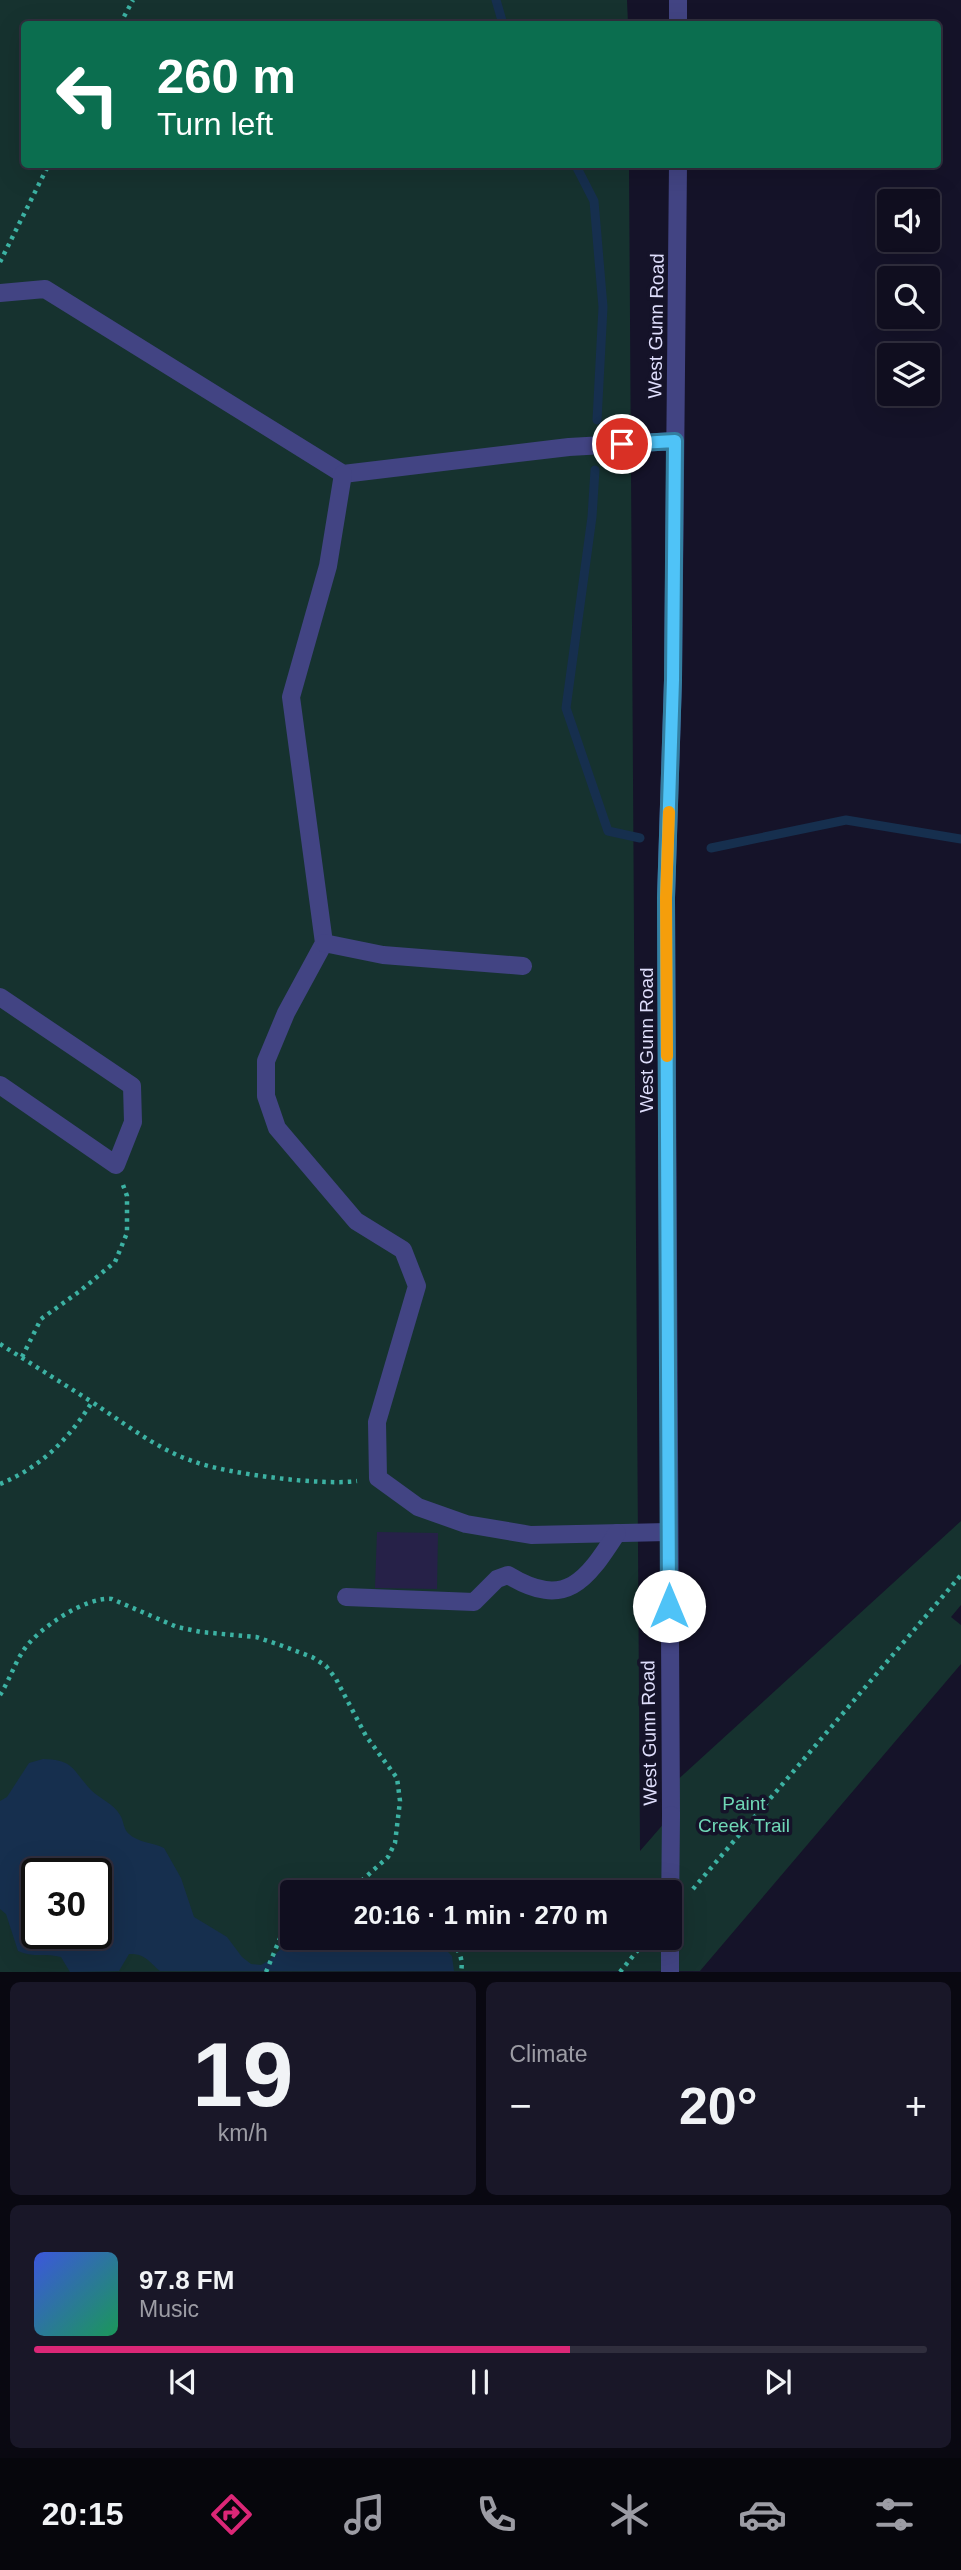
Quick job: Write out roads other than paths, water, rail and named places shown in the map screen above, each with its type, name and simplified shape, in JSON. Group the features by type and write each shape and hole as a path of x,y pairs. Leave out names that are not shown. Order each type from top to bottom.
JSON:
{"street":[{"path":"678,0 678,21"},
{"name":"West Gunn Road","path":"670,1880 666,898 673,680 678,168"},
{"path":"0,293 45,289 343,474 569,447 675,441"},
{"path":"343,474 328,566 291,697 324,943 286,1013 267,1061 266,1096 277,1128 356,1221 403,1250 417,1286 377,1422 378,1478 418,1507 466,1524 530,1535 668,1532"},
{"path":"324,943 383,955 523,966"},
{"path":"0,997 132,1086 133,1122 116,1165 0,1085"},
{"path":"346,1597 474,1602 497,1579 508,1575 523,1585 551,1593 577,1584 593,1569 617,1533"},
{"path":"670,1950 670,1972"}],"water":[{"path":"43,1759 61,1761 72,1767 91,1790 117,1811 129,1834 164,1848 181,1878 194,1917 227,1937 251,1964 261,1965 280,1950 446,1950 452,1956 454,1971 160,1971 143,1957 129,1954 119,1971 70,1972 61,1957 18,1951 6,1914 0,1909 0,1801 7,1797 29,1763"}],"waterway":[{"path":"496,0 502,21"},
{"path":"577,168 594,201 603,307 597,420"},
{"path":"595,470 592,517 566,708 608,831 640,838"},
{"path":"711,848 846,820 961,839"}],"park label":[{"name":"Paint Creek Trail","path":"744,1814"}]}
